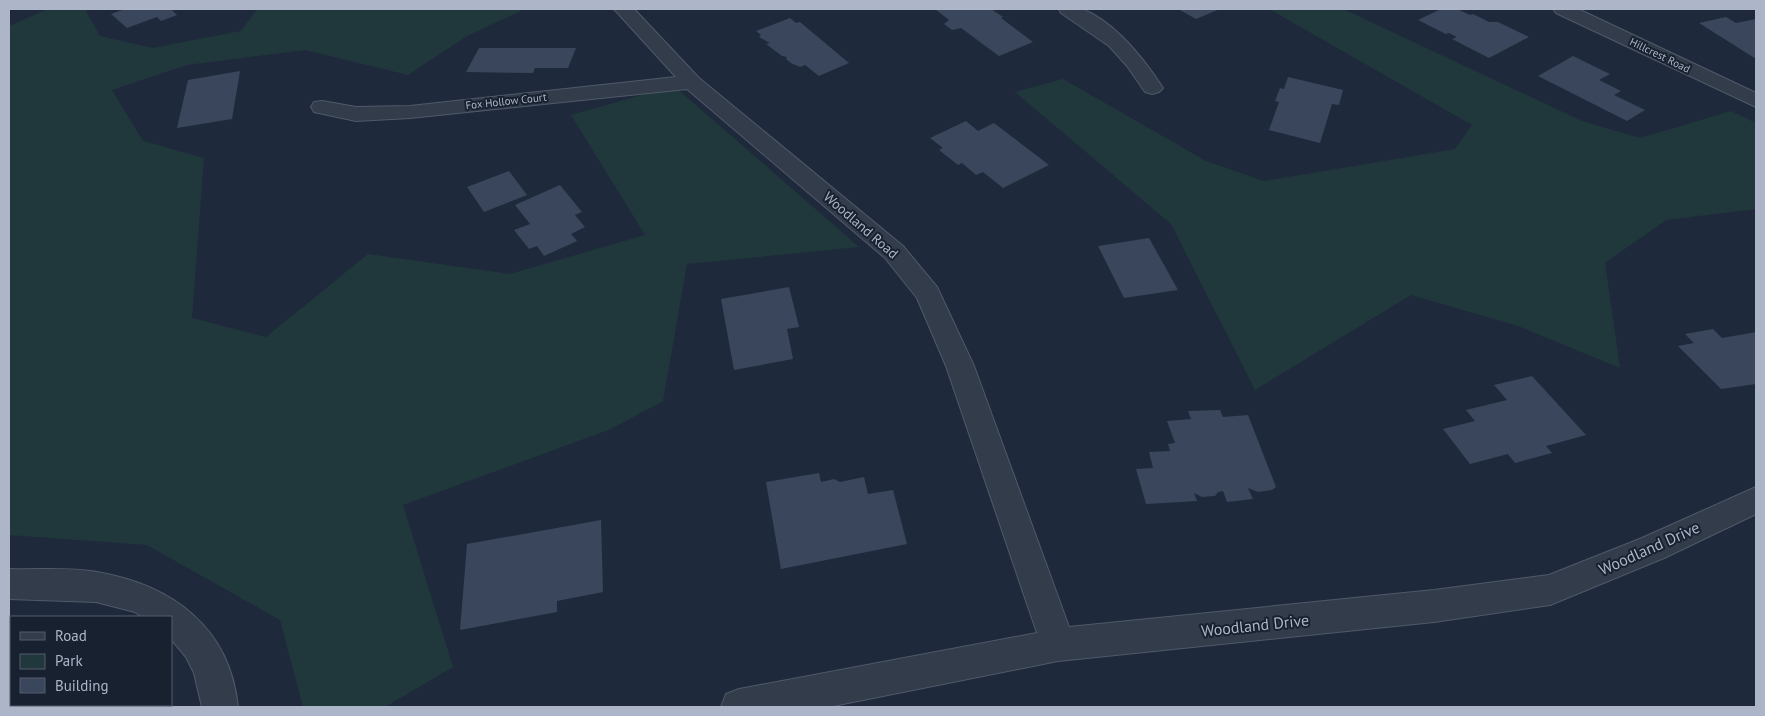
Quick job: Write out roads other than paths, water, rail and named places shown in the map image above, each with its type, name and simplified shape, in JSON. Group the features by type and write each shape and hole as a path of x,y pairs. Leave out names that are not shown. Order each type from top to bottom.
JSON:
{"street":[{"name":"Woodland Road","path":"624,9 692,82 894,252 928,294 960,366 1058,645"},
{"path":"1068,9 1108,34 1137,62 1152,88"},
{"name":"Hillcrest Road","path":"1563,9 1756,101"},
{"path":"1590,21 1613,9"},
{"name":"Fox Hollow Court","path":"322,107 356,114 410,112 692,82"},
{"name":"Woodland Drive","path":"739,707 1058,645 1434,606 1550,590 1654,548 1756,500"},
{"path":"9,584 96,587 143,600 168,616"},
{"path":"172,619 178,622 202,651 219,695 220,707"}]}
